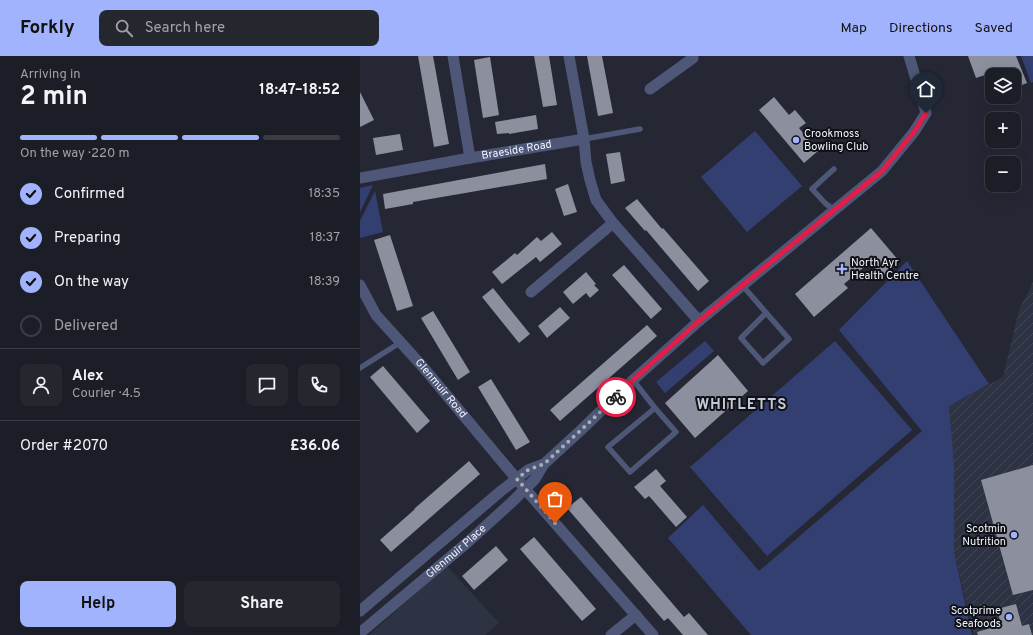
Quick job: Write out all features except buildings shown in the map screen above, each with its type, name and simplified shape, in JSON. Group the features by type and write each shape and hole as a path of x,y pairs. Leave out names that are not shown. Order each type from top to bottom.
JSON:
{"street":[{"path":"453,56 470,158"},
{"path":"569,56 584,139 586,162 596,200 613,223 699,321"},
{"path":"650,89 693,58 693,56"},
{"name":"Glenmuir Place","path":"360,632 468,542 535,479 544,464 633,380 699,321 882,171 914,132 926,113 909,56"},
{"name":"Braeside Road","path":"360,178 584,139"},
{"path":"531,292 613,223"},
{"name":"Glenmuir Road","path":"360,285 376,315 423,367 525,489 653,635"},
{"name":"Glenmuir Place","path":"360,611 528,470 544,464"},
{"path":"611,635 636,615"}],"lane":[{"path":"584,139 640,129"},
{"path":"834,169 812,189 834,210"},
{"path":"742,285 766,313 788,339 763,363 741,338 766,313"},
{"path":"360,368 401,342"},
{"path":"633,380 676,432 630,472 608,447 655,408"}],"shaded area":[{"path":"1021,56 1033,56 1033,82 1031,83"},
{"path":"755,131 802,186 747,232 701,177"},
{"path":"373,185 360,212 360,188"},
{"path":"375,191 383,232 360,238 360,221"},
{"path":"907,261 989,384 949,406 954,463 954,552 972,635 751,635 668,538 703,505 759,571 922,431 839,330"},
{"path":"1033,282 1033,635 974,635 954,552 954,463 949,406 1003,377 1019,310"},
{"path":"705,341 714,351 665,393 656,382"},
{"path":"835,341 912,430 767,556 690,467"},
{"path":"447,566 499,623 485,635 369,635"}],"way so far":[{"path":"555,523 517,479 528,470 544,464 616,397"}],"place":[{"name":"Crookmoss Bowling Club","path":"796,140"},
{"name":"North Ayr Health Centre","path":"842,269"},
{"name":"Scotmin Nutrition","path":"1014,535"},
{"name":"Scotprime Seafoods","path":"1009,617"}],"district":[{"name":"WHITLETTS","path":"742,405"}],"route":[{"path":"616,397 699,321 882,171 914,132 926,113"}]}
